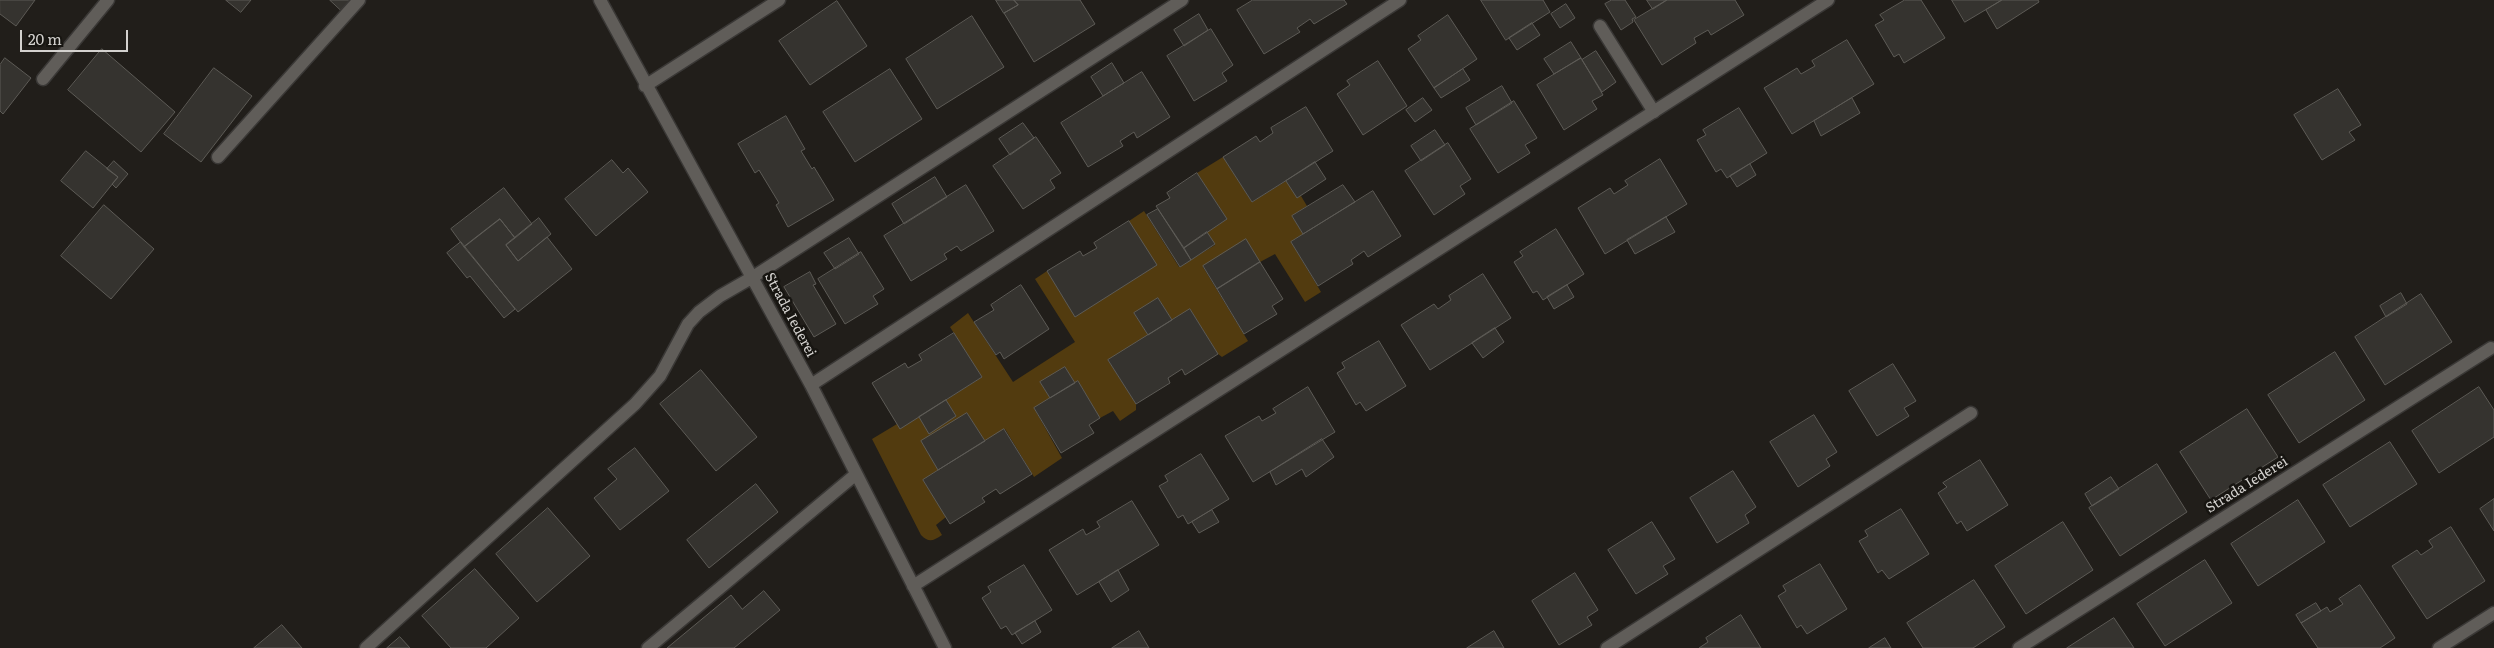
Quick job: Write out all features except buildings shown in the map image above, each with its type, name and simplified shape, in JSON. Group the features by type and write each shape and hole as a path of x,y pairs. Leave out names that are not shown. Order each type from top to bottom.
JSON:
{"street":[{"path":"43,79 108,0"},
{"path":"218,157 359,0"},
{"name":"Strada Iederei","path":"600,0 645,86 753,277 945,648"},
{"path":"645,86 778,0"},
{"path":"366,648 635,404 660,376 688,324 699,312 720,296 753,277 1182,0"},
{"path":"810,385 1400,0"},
{"path":"913,586 1828,0"},
{"path":"1600,26 1654,112"},
{"name":"Strada Iederei","path":"2019,648 2492,348"},
{"path":"1607,648 1971,413"},
{"path":"648,648 856,475"},
{"path":"2439,648 2494,613"}],"shaded area":[{"path":"1223,157 1252,202 1286,181 1297,197 1301,196 1307,206 1292,216 1303,234 1291,242 1321,292 1305,302 1275,254 1260,262 1246,240 1203,267 1248,341 1222,357 1218,354 1190,309 1172,320 1158,298 1134,313 1148,335 1108,360 1136,404 1136,410 1120,421 1113,411 1100,418 1078,381 1075,383 1065,367 1040,382 1050,398 1034,408 1062,458 1034,477 1005,429 985,441 967,413 922,441 938,470 923,480 946,517 936,525 942,535 931,540 924,538 872,439 897,424 919,417 929,433 956,416 946,400 982,377 950,327 968,313 1013,382 1075,342 1035,279 1047,271 1075,316 1129,221 1144,211 1179,267 1215,245 1207,232 1227,219 1197,173"}]}
